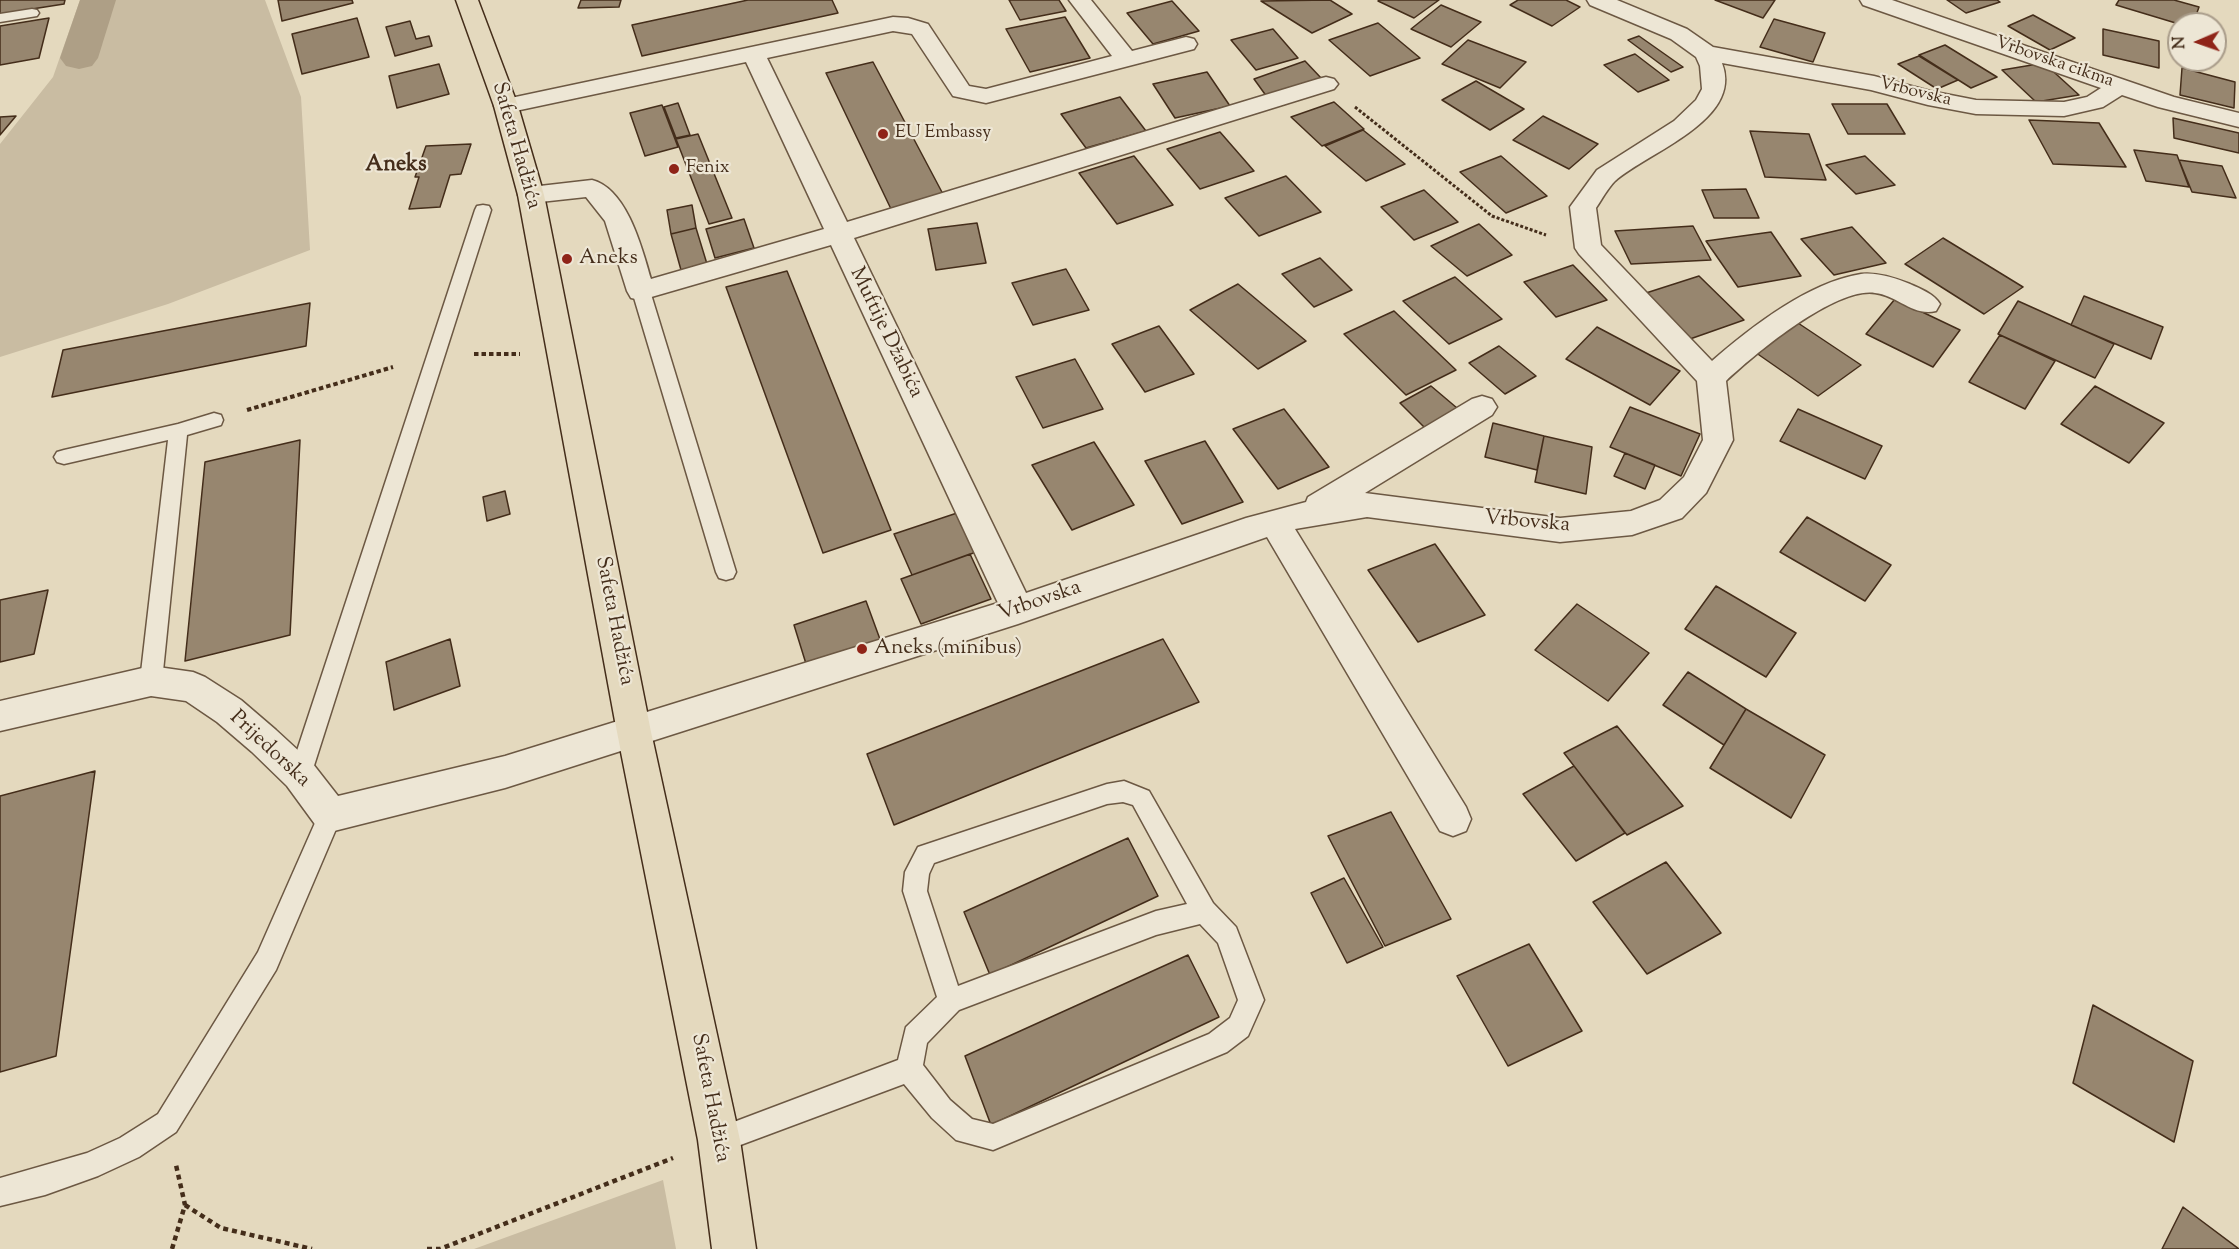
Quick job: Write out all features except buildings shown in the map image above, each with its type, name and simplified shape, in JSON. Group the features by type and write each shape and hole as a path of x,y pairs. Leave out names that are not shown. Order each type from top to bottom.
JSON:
{"main road":[{"name":"Safeta Hadžića","path":"466,0 506,106 531,195 634,732 719,1140 734,1249"}],"street":[{"path":"1080,0 1127,60"},
{"name":"Vrbovska","path":"1598,0 1679,34 1706,52 1874,83 1928,98 1976,107 2064,109 2096,102 2120,86"},
{"name":"Vrbovska cikma","path":"1871,0 2166,102 2239,120"},
{"path":"506,106 893,24 920,29 961,91 986,96 1186,44"},
{"path":"1706,52 1712,66 1714,89 1705,104 1683,126 1606,177 1583,207 1588,248 1711,378 1732,358 1773,328 1842,287 1863,283 1887,284 1926,304"},
{"name":"Muftije Džabića","path":"754,55 1018,610"},
{"path":"531,195 592,188 601,194 612,209 641,291 838,234 1326,84"},
{"name":"Vrbovska","path":"634,732 1018,610 1235,534 1307,514 1367,505 1560,530 1632,523 1671,509 1695,485 1718,440 1711,378"},
{"name":"Vrbovska","path":"1307,514 1482,406"},
{"path":"1274,522 1453,819"},
{"name":"Prijedorska","path":"0,716 151,681 193,687 237,719 300,776 330,815"},
{"path":"330,815 505,771 634,732"}],"lane":[{"path":"0,18 32,14"},
{"path":"300,776 483,210"},
{"path":"641,291 726,572"},
{"path":"64,457 178,431 214,420"},
{"path":"151,681 178,431"},
{"path":"951,1001 915,891 917,872 926,855 1107,794 1124,791 1140,798 1204,910 1227,934 1251,1000 1239,1027 1218,1043 993,1137 965,1131 941,1109 909,1069 915,1036 951,1001 1156,923 1204,910"},
{"path":"0,1192 109,1160 150,1136 167,1123 267,961 330,815"},
{"path":"719,1140 909,1069"}],"path":[{"path":"1326,84 1492,216 1531,231 1588,248"},
{"path":"214,420 331,384 435,356 563,354"},
{"path":"427,1249 440,1249 719,1140"},
{"path":"172,1249 185,1205 221,1228 312,1249"}],"shaded area":[{"path":"80,0 265,0 301,97 310,250 168,304 0,357 0,144 53,77"},
{"path":"663,1180 676,1249 474,1249"}],"waterway":[{"path":"79,58 98,0"}],"place":[{"name":"EU Embassy","path":"883,134"},
{"name":"Fenix","path":"674,169"},
{"name":"Aneks","path":"567,259"},
{"name":"Aneks (minibus)","path":"862,649"}],"district":[{"name":"Aneks","path":"396,166"}]}
